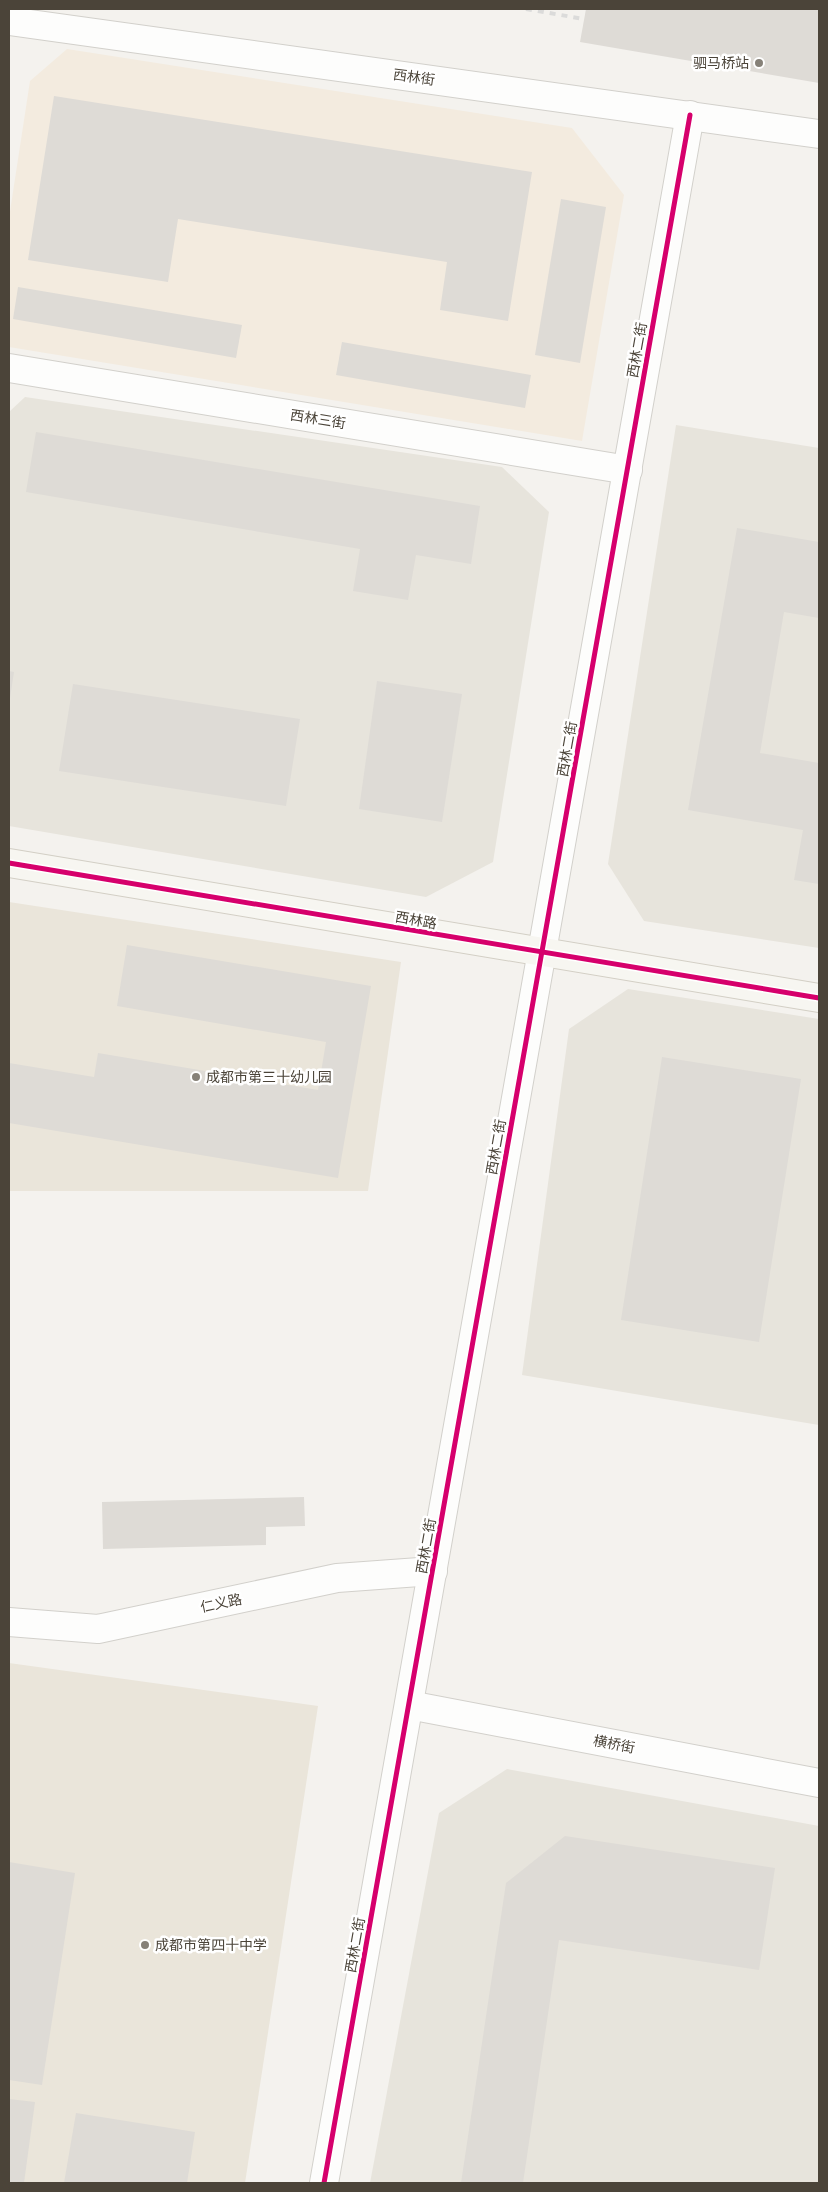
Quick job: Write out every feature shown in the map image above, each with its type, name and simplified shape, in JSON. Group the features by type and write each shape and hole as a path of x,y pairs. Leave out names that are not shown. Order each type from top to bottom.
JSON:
{"street":[{"name":"西林街","path":"9,21 819,134"},
{"name":"西林二街","path":"324,2183 690,116"},
{"name":"西林三街","path":"9,368 628,470"},
{"name":"西林路","path":"9,863 819,998"},
{"name":"仁义路","path":"9,1622 98,1629 337,1578 433,1571"},
{"name":"横桥街","path":"409,1705 819,1783"}],"shaded area":[{"path":"67,49 572,128 624,195 582,441 9,347 9,218 30,81"},
{"path":"25,397 502,467 549,512 493,862 426,897 9,826 9,412"},
{"path":"676,425 819,448 819,948 644,921 608,864"},
{"name":"成都市第三十幼儿园","path":"9,902 401,962 368,1191 9,1191"},
{"path":"628,989 819,1019 819,1425 522,1375 569,1029"},
{"name":"成都市第四十中学","path":"9,1663 318,1706 245,2183 9,2183"},
{"path":"507,1769 819,1826 819,2183 370,2183 439,1813"}],"building":[{"name":"驷马桥站","path":"586,9 819,9 819,83 580,42"},
{"path":"54,96 532,172 508,321 440,310 447,262 178,219 168,282 28,260"},
{"path":"561,199 606,207 580,363 535,355"},
{"path":"18,287 242,325 236,358 13,319"},
{"path":"342,342 531,375 525,408 336,375"},
{"path":"36,432 480,506 471,564 416,555 408,600 353,591 360,549 26,492"},
{"path":"737,528 819,542 819,618 784,612 760,753 819,763 819,884 794,880 803,830 688,810"},
{"path":"9,671 14,672 10,698 9,697"},
{"path":"377,681 462,694 442,822 359,809"},
{"path":"73,684 300,719 286,806 59,771"},
{"path":"127,945 371,986 338,1178 9,1123 9,1063 94,1077 98,1053 318,1090 326,1042 117,1006"},
{"path":"662,1057 801,1079 759,1342 621,1320"},
{"path":"304,1497 305,1526 266,1527 266,1545 103,1549 102,1502"},
{"path":"565,1836 775,1868 759,1970 559,1940 523,2183 461,2183 506,1883"},
{"path":"9,1862 75,1873 42,2085 9,2080"},
{"path":"9,2099 35,2102 24,2183 9,2183"},
{"path":"76,2113 195,2132 187,2183 64,2183"}],"railway":[{"path":"526,9 584,19"}],"cycle path":[{"path":"324,2183 690,115"},
{"path":"9,863 819,998"}],"place":[{"name":"驷马桥站","path":"759,63"},
{"name":"成都市第三十幼儿园","path":"196,1077"},
{"name":"成都市第四十中学","path":"145,1945"}]}
